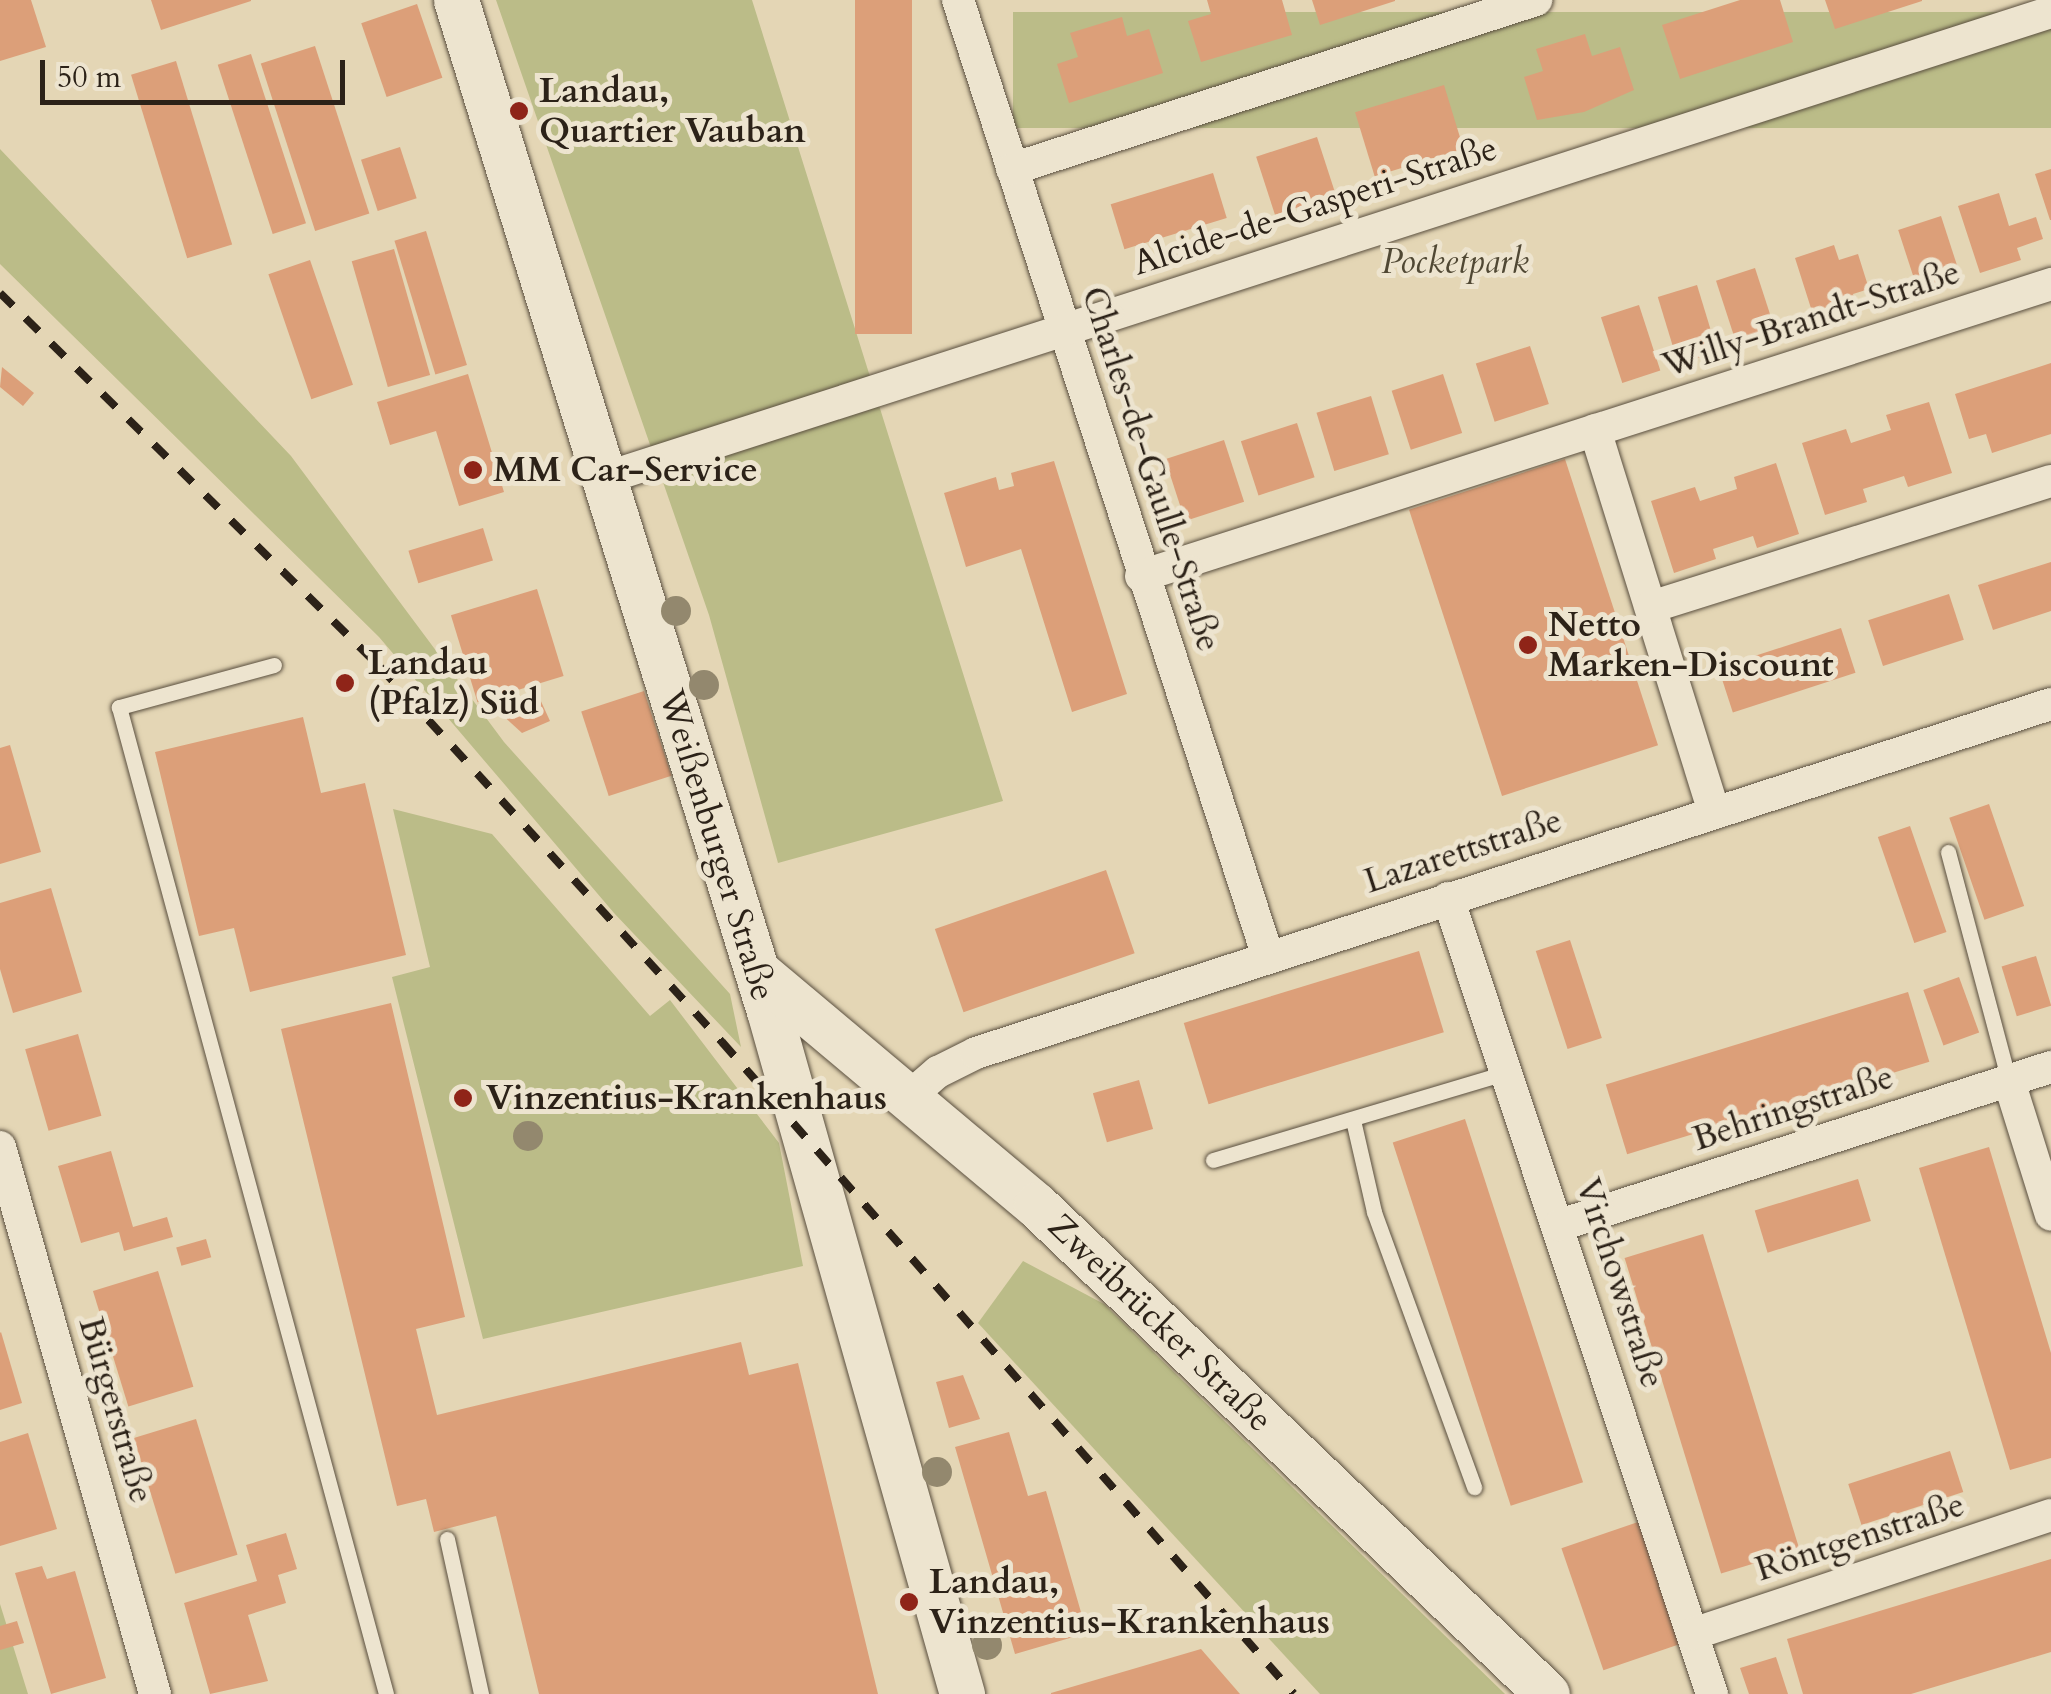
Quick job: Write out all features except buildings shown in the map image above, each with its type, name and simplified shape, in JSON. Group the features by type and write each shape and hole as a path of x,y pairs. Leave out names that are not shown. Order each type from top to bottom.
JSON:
{"street":[{"name":"Weißenburger Straße","path":"456,0 757,971 962,1694"},
{"path":"1012,169 1536,0"},
{"name":"Charles-de-Gaulle-Straße","path":"968,3 1012,169 1141,576 1267,954"},
{"name":"Alcide-de-Gasperi-Straße","path":"605,478 2051,12"},
{"name":"Willy-Brandt-Straße","path":"1141,576 2051,284"},
{"path":"1596,430 1714,812"},
{"path":"1651,607 2051,481"},
{"name":"Lazarettstraße","path":"910,1096 938,1072 976,1053 1267,954 2051,704"},
{"name":"Virchowstraße","path":"1448,898 1560,1225 1712,1694"},
{"name":"Zweibrücker Straße","path":"757,971 1036,1205 1547,1694"},
{"name":"Behringstraße","path":"1560,1225 2051,1067"},
{"path":"2009,1082 2051,1215"},
{"name":"Bürgerstraße","path":"0,1148 155,1694"},
{"name":"Röntgenstraße","path":"1694,1634 2051,1515"}],"lane":[{"path":"274,666 119,708 386,1694"},
{"path":"1948,852 2009,1082"},
{"path":"1213,1160 1508,1072"},
{"path":"1354,1120 1374,1212 1474,1487"},
{"path":"447,1540 480,1694"}],"green space":[{"path":"496,0 752,0 1003,801 778,863 709,615"},
{"path":"1013,12 2051,12 2051,128 1013,128"},
{"path":"0,149 291,456 504,742 730,994 741,1047 614,913 379,637 0,264"},
{"path":"393,809 492,834 650,1016 670,1000 779,1143 803,1266 483,1339 392,977 430,967"},
{"path":"1023,1261 1104,1304 1505,1694 1320,1694 978,1323"},
{"path":"0,1604 28,1694 0,1694"}],"railway":[{"path":"0,293 380,667 722,1042 1294,1694"}],"place":[{"name":"Landau, Quartier Vauban","path":"519,111"},
{"name":"MM Car-Service","path":"473,470"},
{"name":"Netto Marken-Discount","path":"1528,645"},
{"name":"Landau (Pfalz) Süd","path":"345,683"},
{"name":"Vinzentius-Krankenhaus","path":"463,1098"},
{"name":"Landau, Vinzentius-Krankenhaus","path":"909,1602"}],"park label":[{"name":"Pocketpark","path":"1455,262"}]}
